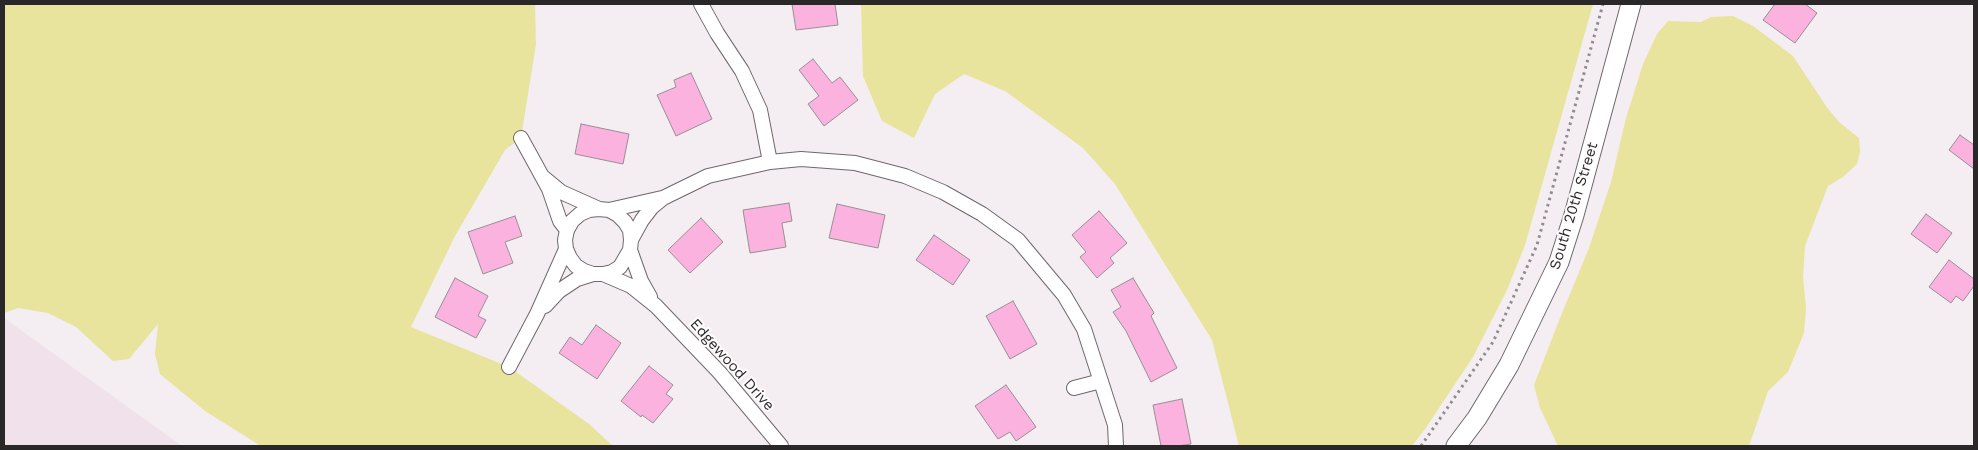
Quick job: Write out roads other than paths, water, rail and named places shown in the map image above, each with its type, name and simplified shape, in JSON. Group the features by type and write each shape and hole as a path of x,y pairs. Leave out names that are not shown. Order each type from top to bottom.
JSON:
{"main road":[{"name":"South 20th Street","path":"1456,446 1477,418 1509,365 1559,262 1574,215 1631,4"}],"street":[{"path":"702,4 717,33 742,70 760,110 770,162"},
{"path":"521,138 549,189 560,221 568,230"},
{"path":"537,314 559,291 577,279 612,272 620,266 642,220 652,207 663,198 708,176 770,162 801,158 855,163 906,176 943,192 982,214 1018,240 1064,295 1084,329 1115,425 1116,446"},
{"path":"542,176 561,192 618,215 625,222 630,230 631,245 641,281 656,306"},
{"path":"510,367 537,314 566,249 568,230 572,221 580,214 589,210 663,198"},
{"path":"566,249 576,266 584,271 631,286 656,306"},
{"name":"Edgewood Drive","path":"656,306 720,373 781,446"},
{"path":"1074,388 1101,381"}]}
